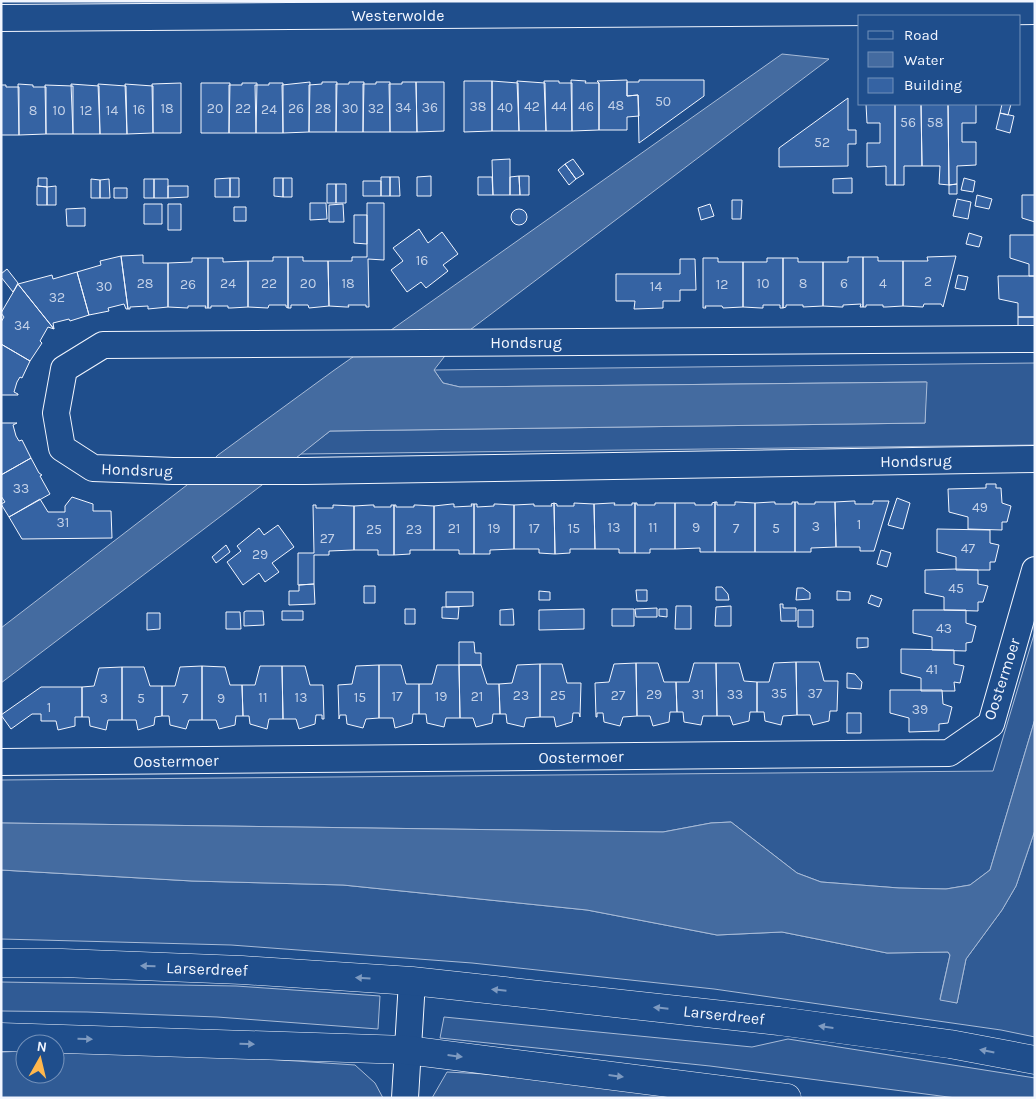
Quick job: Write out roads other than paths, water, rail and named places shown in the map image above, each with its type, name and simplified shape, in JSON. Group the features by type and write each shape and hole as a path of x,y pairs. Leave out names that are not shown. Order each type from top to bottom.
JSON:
{"main road":[{"name":"Larserdreef","path":"1,963 62,963 242,970 412,980 779,1021 950,1044 1035,1060"},
{"path":"1,1037 407,1050 735,1094 787,1098"}],"street":[{"name":"Westerwolde","path":"1,18 1035,11"},
{"name":"Hondsrug","path":"1035,339 103,345 64,369 56,413 62,448 93,468 306,472 1035,459"},
{"name":"Oostermoer","path":"1,762 950,753 991,724 1035,570"},
{"path":"405,1098 412,980"}],"water":[{"path":"782,54 829,59 458,339 434,370 443,383 460,387 927,382 925,423 330,431 262,485 1,683 1,628 187,485 218,455 333,371"},
{"path":"1035,719 1035,830 1016,886 1002,910 966,959 957,1003 940,1000 950,955 948,952 887,953 782,932 717,935 587,910 343,885 192,881 1,870 1,823 663,832 711,823 731,822 797,873 821,882 899,888 946,889 970,885 990,870"}]}
